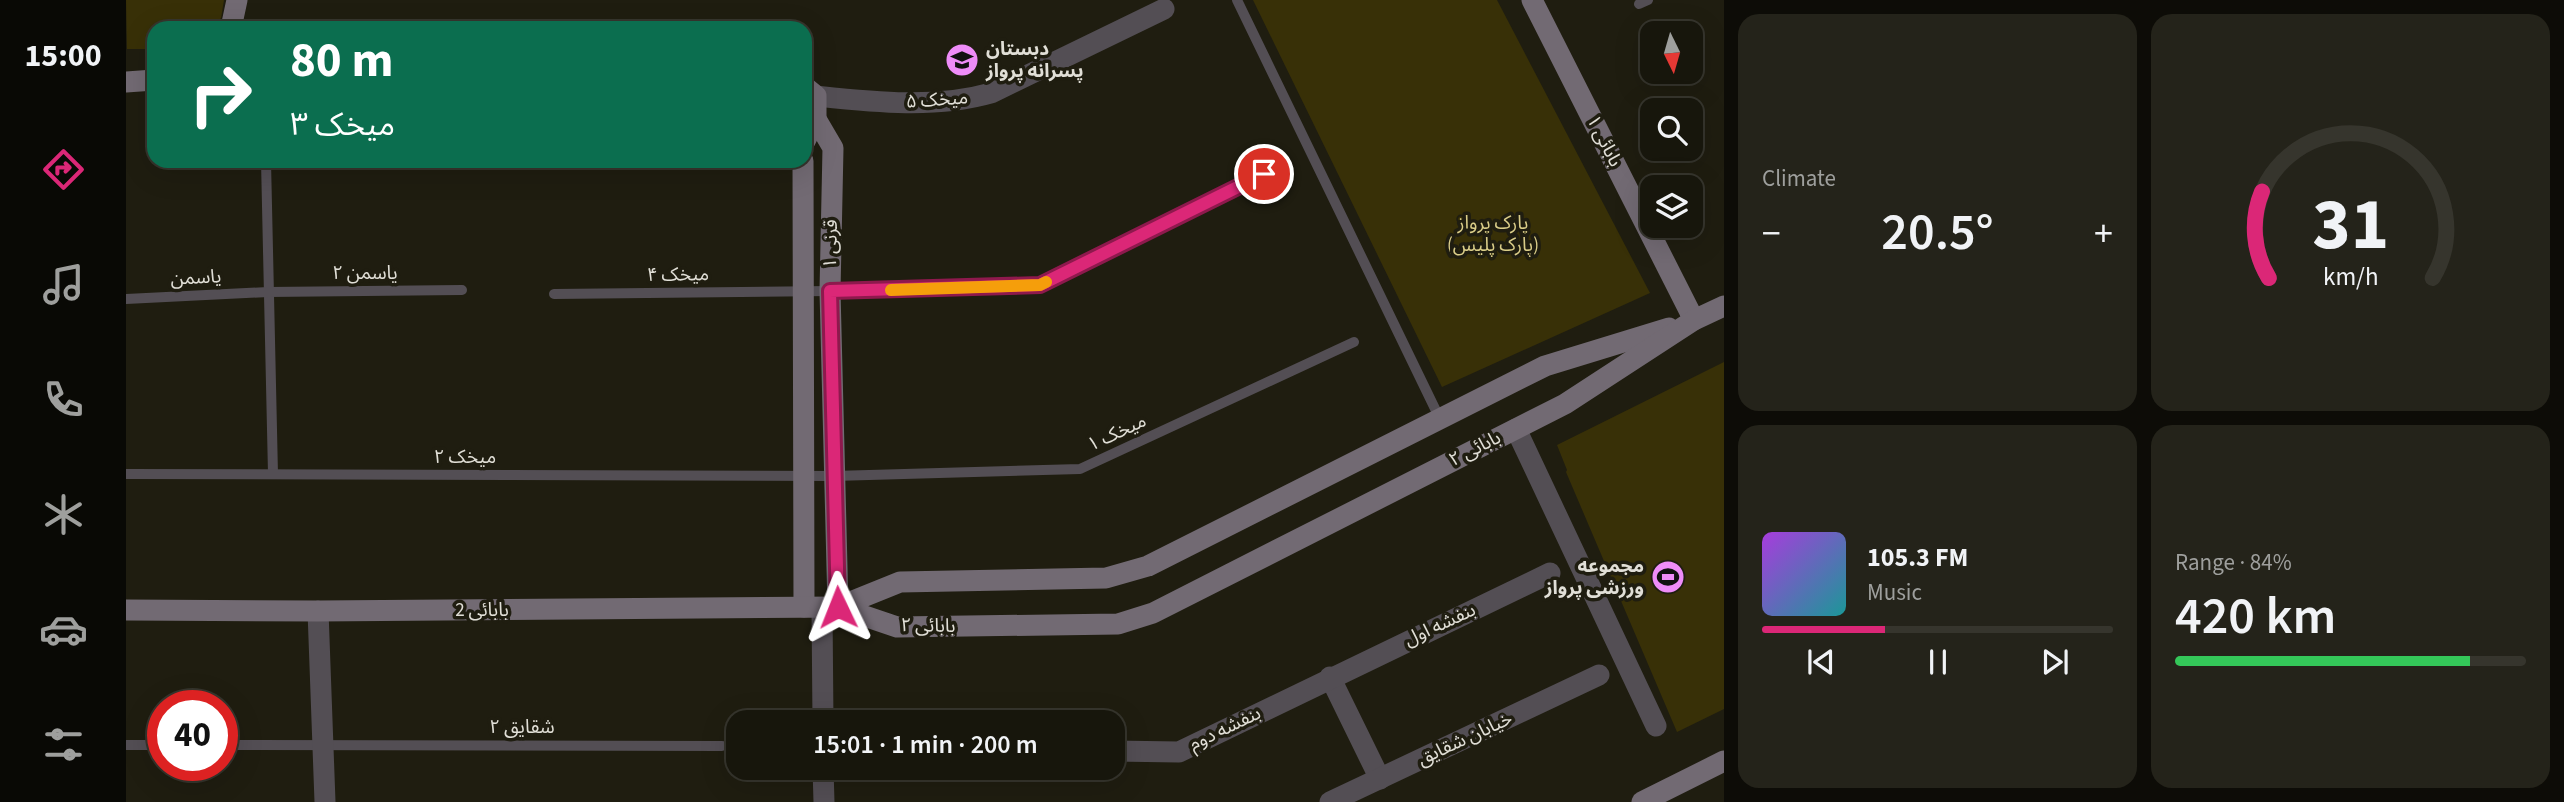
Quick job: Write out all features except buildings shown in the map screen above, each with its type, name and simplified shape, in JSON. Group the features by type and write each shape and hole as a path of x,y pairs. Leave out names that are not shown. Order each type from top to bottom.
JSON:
{"main road":[{"path":"232,21 237,0"},
{"name":"بابائی ۱","path":"1532,0 1694,320"},
{"path":"126,82 147,80"},
{"path":"812,97 816,119 812,127"},
{"name":"قرنی ۱","path":"816,119 833,148 830,291 834,476 821,607"},
{"name":"قرنی ۱","path":"803,168 804,475 821,607"},
{"name":"بابائی ۲","path":"821,607 900,582 1106,578 1148,566 1545,366 1694,320 1724,306"},
{"name":"بابائی ۲","path":"821,607 897,627 1118,624 1153,613 1565,404 1694,320"},
{"name":"بابائی 2","path":"126,610 821,607"},
{"path":"1642,802 1724,761"}],"street":[{"name":"میخک ۵","path":"812,91 879,102 963,101 991,93 1164,9"},
{"path":"1516,429 1656,726"},
{"name":"بنفشه اول","path":"1330,677 1550,573"},
{"path":"821,607 823,710"},
{"path":"318,611 325,802"},
{"name":"خیابان شقایق","path":"1330,802 1599,675"},
{"path":"1330,677 1380,779"},
{"name":"بنفشه دوم","path":"1125,751 1179,752 1330,677"},
{"path":"823,780 824,802"}],"lane":[{"path":"1237,0 1440,419"},
{"path":"266,168 273,474"},
{"name":"میخک ۴","path":"554,294 803,292 1040,285 1264,174"},
{"name":"یاسمن ۲","path":"268,292 462,290"},
{"name":"یاسمن","path":"126,299 268,292"},
{"name":"میخک ۱","path":"804,475 1080,469 1354,342"},
{"name":"میخک ۲","path":"126,474 804,475"},
{"path":"126,745 147,745"},
{"name":"شقایق ۲","path":"238,745 722,746"}],"green space":[{"path":"126,0 224,0 218,21 147,21 147,49 127,49"},
{"name":"پارک پرواز (پارک پلیس)","path":"1253,0 1497,0 1650,293 1442,387"},
{"name":"مجموعه ورزشی پرواز","path":"1724,362 1724,709 1677,732 1566,472 1557,445"}],"slow traffic":[{"path":"891,290 1040,285 1046,282"}],"place":[{"name":"دبستان پسرانه پرواز","path":"962,60"},
{"name":"مجموعه ورزشی پرواز","path":"1668,577"}],"route":[{"path":"838,607 830,291 1040,285 1264,174"}]}
